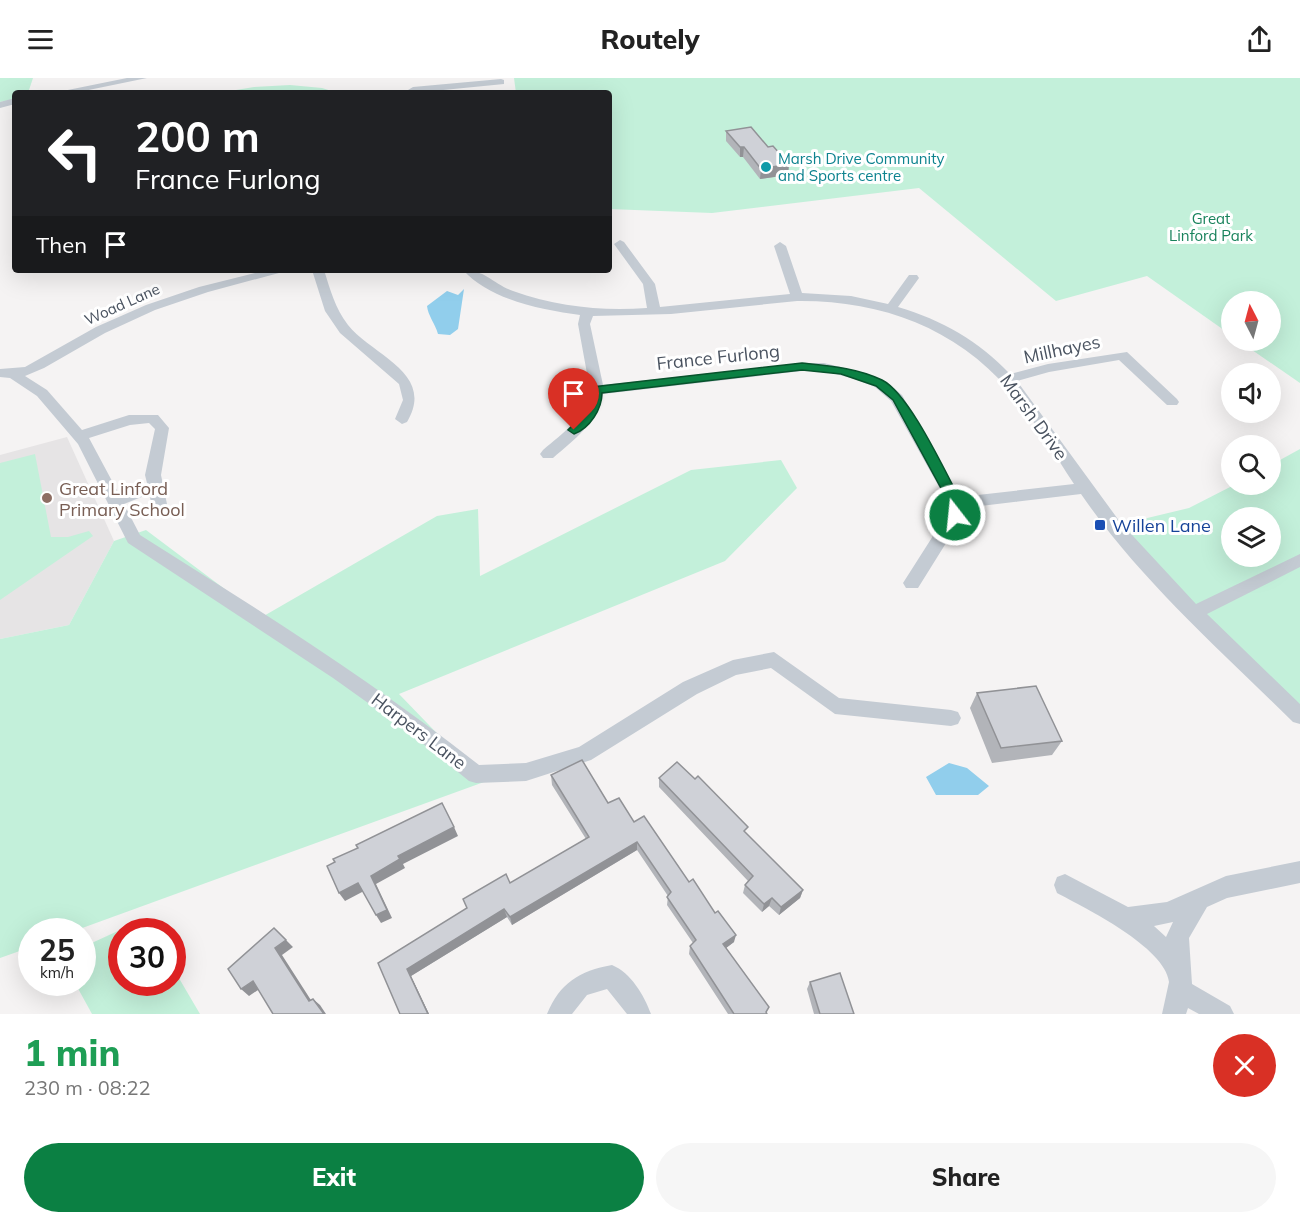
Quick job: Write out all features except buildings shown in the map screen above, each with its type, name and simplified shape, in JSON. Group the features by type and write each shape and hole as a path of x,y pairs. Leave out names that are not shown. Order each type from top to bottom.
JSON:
{"street":[{"path":"77,90 142,78"},
{"path":"413,90 500,80"},
{"path":"123,81 127,90"},
{"path":"620,244 649,284 654,310"},
{"path":"780,246 797,297"},
{"path":"217,273 221,286"},
{"name":"Woad Lane","path":"7,373 34,368 77,343 150,309 221,286 272,273"},
{"path":"319,273 332,311 345,330 405,382 410,400 402,419"},
{"name":"Marsh Drive","path":"475,273 529,302 588,311 654,310 797,297 856,300 891,308 938,326 982,354 1010,379 1084,488 1114,526 1152,570 1300,716"},
{"path":"891,308 913,278"},
{"path":"548,454 588,417 596,402 597,390 584,324 588,311"},
{"name":"Millhayes","path":"1010,379 1047,368 1140,352"},
{"name":"Millhayes","path":"1122,355 1172,402"},
{"name":"France Furlong","path":"597,390 802,367 851,373 880,384 897,398 956,503"},
{"name":"Harpers Lane","path":"7,373 42,393 79,436 134,539 340,672 413,724 476,774 526,772 584,754 690,688 733,668 774,660 835,706 951,718"},
{"path":"79,436 129,420 153,418 162,428 153,475 160,509"},
{"path":"113,502 155,486"},
{"path":"912,583 955,515 956,503 1084,488"},
{"path":"1195,612 1300,560"},
{"path":"1127,918 1168,913 1226,887 1300,872"},
{"path":"1065,885 1127,918 1147,932 1180,982 1221,1014"},
{"path":"1174,1014 1180,982 1177,936 1198,900"},
{"path":"560,1014 567,996 588,981 612,976 635,1003 639,1014"}],"shaded area":[{"name":"Great Linford Primary School","path":"67,437 114,541 69,625 0,639 0,455"}],"green space":[{"path":"0,78 33,78 29,90 12,90 12,100 0,102"},
{"name":"Great Linford Park","path":"514,78 1300,78 1300,383 1281,370 1281,363 1271,363 1254,351 1281,351 1281,291 1221,291 1221,328 1147,276 1056,301 919,188 712,213 612,209 612,90 516,90"},
{"path":"290,85 328,90 236,90"},
{"path":"1300,449 1300,716 1114,526 1189,508 1221,492 1221,495 1281,495 1281,459"},
{"path":"35,454 51,537 68,537 89,531 93,536 0,600 0,463"},
{"path":"781,460 797,488 725,561 399,694 484,782 96,923 96,918 18,918 18,952 0,958 0,639 69,625 114,541 146,530 262,617 437,516 478,509 480,576 691,470"},
{"path":"108,936 108,996 186,996 186,990 200,1014 92,1014 82,996 96,996 96,941"}],"water":[{"path":"464,289 458,329 450,335 438,334 427,306 447,291 458,295"},
{"path":"949,763 967,768 989,786 978,795 936,795 926,777"}],"place":[{"name":"Marsh Drive Community and Sports centre","path":"766,167"},
{"name":"Great Linford Primary School","path":"47,498"},
{"name":"Willen Lane","path":"1100,525"}],"route":[{"path":"574,430 588,417 596,402 597,390 802,367 843,370 880,384 897,398 956,503 955,515"}]}
